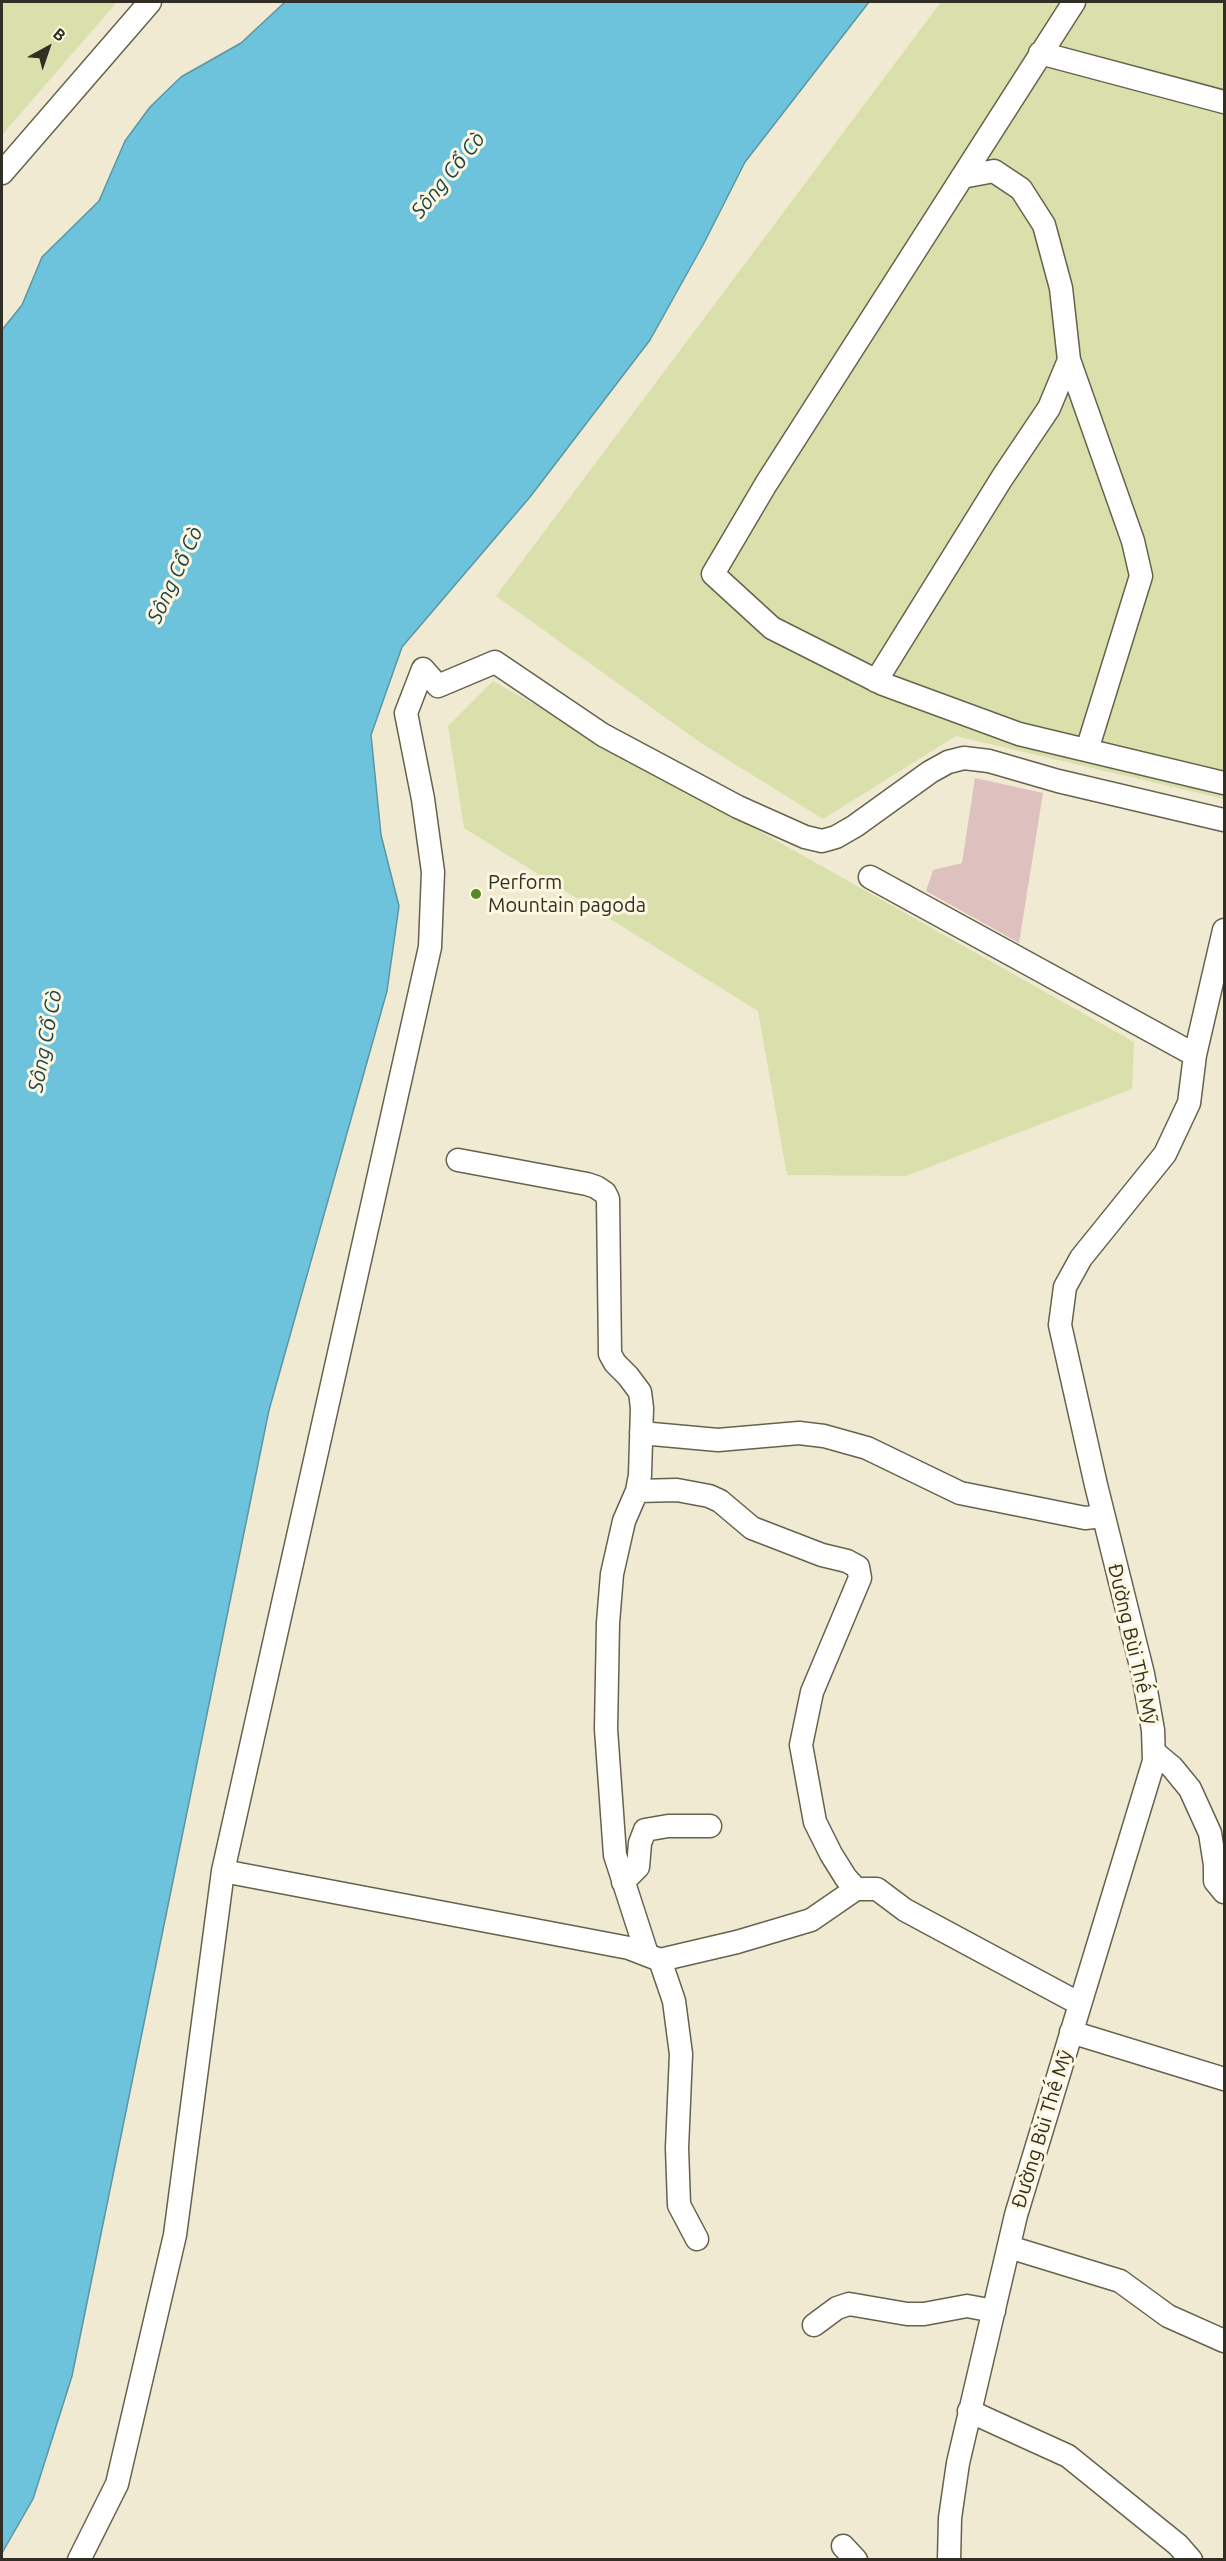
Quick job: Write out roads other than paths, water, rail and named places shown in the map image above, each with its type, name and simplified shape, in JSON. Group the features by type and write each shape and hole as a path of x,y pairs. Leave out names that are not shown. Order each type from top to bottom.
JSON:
{"street":[{"path":"2,173 150,2"},
{"path":"1074,2 766,484 713,574 772,628 876,681 1019,734 1224,783"},
{"path":"1040,53 1224,102"},
{"path":"962,177 994,171 1021,189 1044,225 1061,288 1069,360 1133,541 1141,576 1087,750"},
{"path":"876,681 1002,478 1049,408 1069,360"},
{"path":"79,2559 117,2484 175,2235 223,1871 430,947 433,872 423,799 406,713 423,669 438,686 495,662 603,735 738,807 805,837 822,841 836,837 855,826 930,772 948,762 964,758 989,761 1058,781 1224,820"},
{"path":"870,877 1195,1055"},
{"name":"Đường Bùi Thế Mỹ","path":"949,2559 952,2507 969,2411 1009,2247 1071,2032 1154,1761 1153,1730 1143,1674 1103,1516 1060,1325 1065,1287 1081,1258 1166,1154 1189,1103 1195,1055 1224,930"},
{"path":"458,1160 596,1187 605,1193 608,1199 610,1354 640,1392 641,1433 640,1475 612,1574 608,1623 606,1729 611,1822 615,1855 623,1882 653,1957 674,2001 681,2054 677,2148 679,2205 697,2239"},
{"path":"641,1433 718,1440 799,1433 824,1436 876,1452 960,1492 1085,1518 1103,1516"},
{"path":"637,1491 677,1490 709,1496 728,1507 752,1528 822,1555 847,1561 858,1567 860,1578 812,1692 801,1745 815,1822 841,1870 856,1889"},
{"path":"1154,1752 1172,1767 1190,1789 1210,1833 1215,1881 1224,1892"},
{"path":"623,1882 638,1867 640,1843 645,1830 668,1826 710,1826"},
{"path":"223,1871 629,1948 653,1957 737,1942 811,1920 856,1889 877,1889 905,1910 1080,2004"},
{"path":"1071,2032 1224,2079"},
{"path":"1009,2247 1120,2281 1168,2316 1224,2341"},
{"path":"814,2325 837,2308 849,2304 907,2314 924,2314 967,2306 993,2311"},
{"path":"969,2411 1068,2456 1178,2545 1191,2559"}],"water":[{"name":"Sông Cổ Cò","path":"285,2 869,2 745,162 704,243 650,340 530,497 402,647 371,735 381,835 399,906 387,991 269,1410 72,2376 33,2499 2,2553 2,330 22,305 42,257 99,201 125,141 150,107 181,77 241,43"}],"place":[{"name":"Perform Mountain pagoda","path":"476,894"}]}
